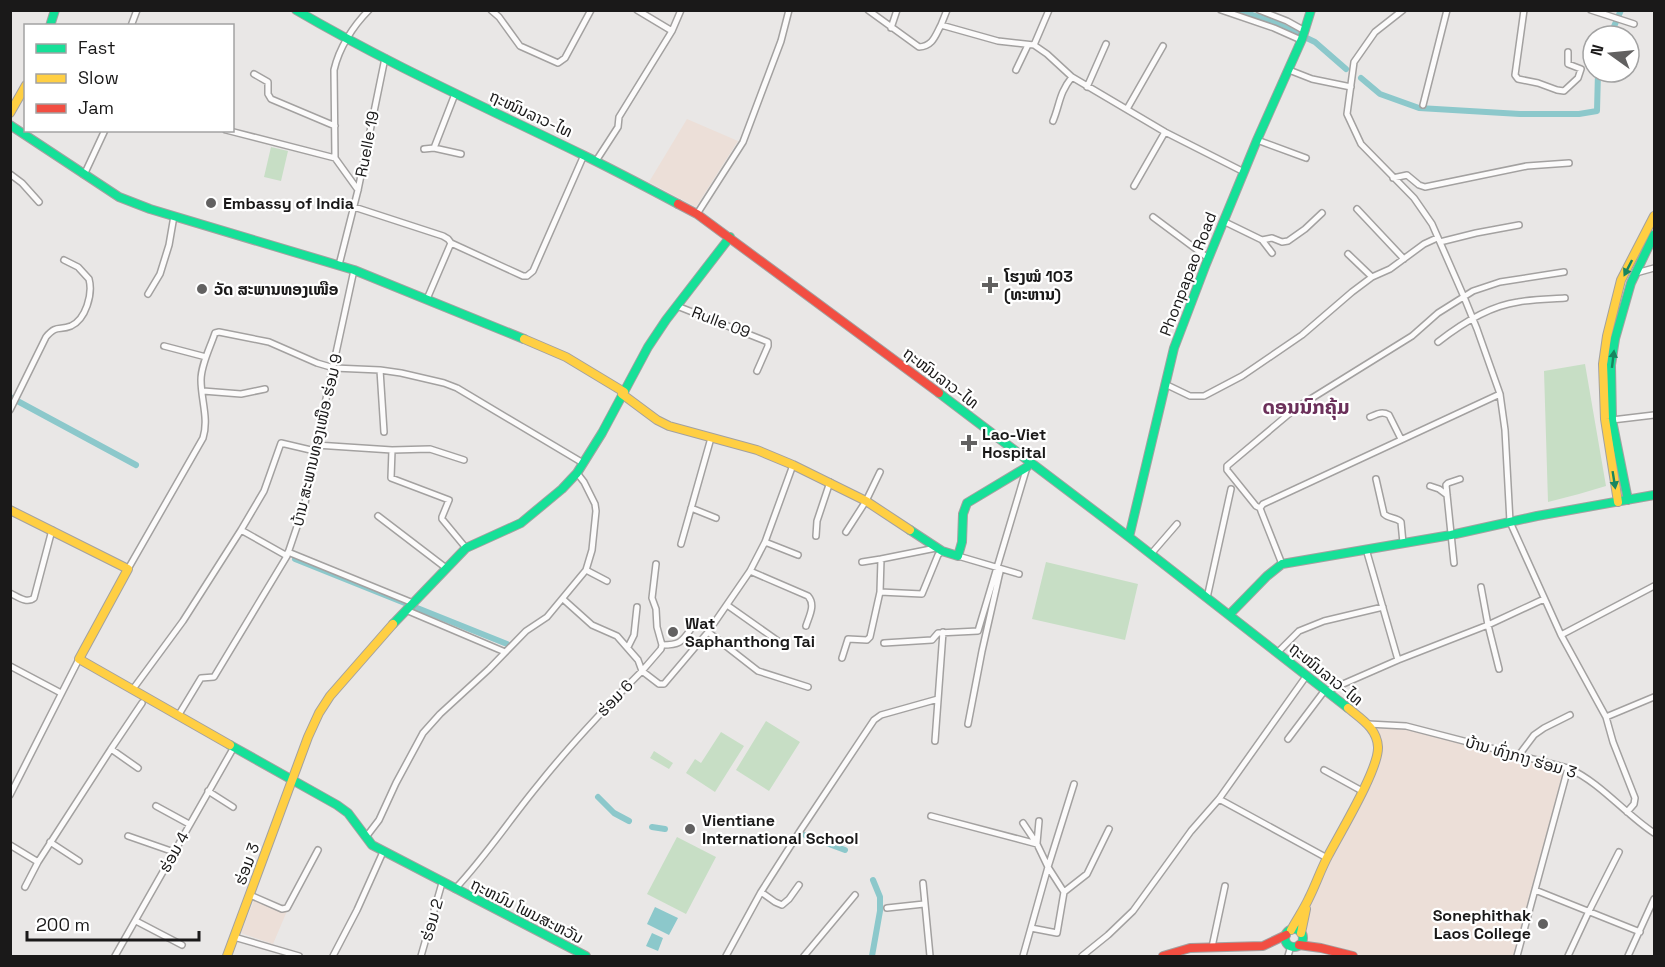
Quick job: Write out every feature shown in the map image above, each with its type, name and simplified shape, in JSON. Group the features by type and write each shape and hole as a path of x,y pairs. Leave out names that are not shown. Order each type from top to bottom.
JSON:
{"street":[{"name":"ຖະໜົນລາວ-ໄທ","path":"296,10 346,39 584,155 697,214 1029,465 1129,537 1368,724 1375,733 1378,747 1376,760 1327,858 1309,899 1296,941"},
{"path":"358,190 335,158 334,70 346,39 369,10"},
{"path":"491,10 499,17 520,46 558,63 565,58 591,10"},
{"path":"499,17 503,10"},
{"path":"637,10 672,31"},
{"path":"596,161 618,127 619,117 672,31 681,10"},
{"path":"697,214 743,142 781,41 789,10"},
{"path":"868,10 919,48 931,44 947,10"},
{"path":"891,28 897,10"},
{"path":"1016,70 1049,10"},
{"path":"1221,10 1303,37"},
{"path":"1259,10 1287,21 1303,37"},
{"name":"Phonpapao Road","path":"1129,537 1174,348 1223,220 1303,37 1311,10"},
{"path":"1402,10 1375,32 1354,62 1347,114 1361,144 1414,198 1432,224 1464,297 1500,394 1505,430 1510,522 1561,634 1606,717 1613,742 1635,798 1634,804 1627,812"},
{"path":"1423,105 1447,10"},
{"path":"1524,10 1515,75 1518,79 1564,91 1578,78 1581,69 1568,64 1568,52"},
{"path":"1591,10 1634,24"},
{"path":"941,25 998,41 1031,45 1047,54 1072,77 1087,87 1165,132 1244,172"},
{"path":"1087,87 1106,44"},
{"path":"1127,109 1163,46"},
{"name":"Ruelle 19","path":"339,265 358,190 384,58"},
{"path":"1289,70 1312,79 1351,87"},
{"path":"254,74 268,82 268,94 272,99 334,126"},
{"path":"1053,121 1064,88 1072,77"},
{"path":"10,113 24,88"},
{"path":"434,148 455,94"},
{"path":"10,125 119,197 174,216 354,270 566,357 623,393 663,423 757,450 793,465 866,501 939,550 1019,574"},
{"path":"84,175 104,132"},
{"path":"234,132 335,158"},
{"path":"1134,186 1165,132"},
{"path":"1257,140 1306,158"},
{"path":"424,149 434,148 461,154"},
{"path":"354,207 443,236 451,243 523,276 529,275 584,155"},
{"path":"1393,178 1407,175 1425,187 1527,166 1569,163"},
{"path":"10,174 22,183 39,202"},
{"path":"1357,209 1404,259"},
{"path":"1262,240 1272,238 1282,242 1288,241 1322,213"},
{"path":"148,294 160,274 174,216"},
{"path":"1618,502 1605,419 1603,364 1607,336 1622,280 1654,216"},
{"path":"1154,217 1208,258"},
{"path":"1223,220 1262,240 1272,253"},
{"path":"1165,384 1190,396 1204,396 1242,376 1302,334 1372,277 1390,268 1424,244 1519,225"},
{"path":"1628,500 1612,420 1611,366 1615,339 1631,283 1654,235"},
{"name":"ຮ່ອມ 3","path":"227,957 308,737 330,696 406,610 466,549 521,523 562,489 577,473 602,433 648,347 730,237"},
{"path":"427,299 451,243"},
{"path":"1348,254 1372,277"},
{"path":"12,407 46,337 56,328 71,326 83,314 87,304 90,294 89,279 78,267 64,260"},
{"path":"1636,273 1654,268"},
{"name":"ບ້ານ ສະພານທອງເໜືອ ຮ່ອມ 9","path":"178,716 201,678 214,677 288,554 306,503 354,270"},
{"path":"1282,564 1260,508 1227,470 1227,466 1296,408 1412,336 1438,313 1473,291 1500,282 1564,272"},
{"path":"1438,342 1472,319 1505,304 1565,298"},
{"name":"Rulle 09","path":"677,306 768,342 757,371"},
{"path":"10,795 79,658 203,438 206,421 201,379 215,333 269,342 334,368 380,370 438,381 457,388 584,463"},
{"path":"164,346 206,357"},
{"path":"380,370 384,432"},
{"path":"203,391 241,394 265,390"},
{"path":"1260,508 1264,502 1500,394"},
{"path":"1370,417 1380,413 1389,415 1401,439"},
{"path":"1612,420 1654,415"},
{"path":"681,544 711,438"},
{"path":"133,689 183,621 241,530 264,491 281,443 316,448 430,449 464,460"},
{"path":"392,450 391,478 449,500 442,519 466,549"},
{"name":"ຮ່ອມ 6","path":"455,889 475,868 538,784 579,735 642,671 659,684 664,684 708,632 750,571 765,542 793,465"},
{"path":"957,556 962,542 963,514 967,503 1029,465"},
{"path":"884,642 932,640 938,633 943,632 978,631 1029,465"},
{"path":"846,532 866,501 880,472"},
{"path":"366,837 379,820 423,734 440,714 526,631 548,617 586,570 593,542 596,511 584,482 577,473"},
{"path":"1376,479 1384,514 1401,522 1403,543"},
{"path":"1454,563 1446,485 1460,479"},
{"path":"816,536 818,514 830,482"},
{"path":"1430,486 1447,495"},
{"path":"1207,598 1231,489"},
{"path":"1229,615 1282,564 1451,535 1654,495"},
{"path":"691,508 716,518"},
{"path":"10,510 128,569"},
{"path":"378,516 446,568"},
{"path":"1151,554 1177,524"},
{"path":"10,593 27,601 34,598 52,530"},
{"path":"241,530 288,554 413,603"},
{"path":"765,542 798,555"},
{"path":"1366,549 1398,660"},
{"path":"862,562 939,550"},
{"path":"880,592 922,594 939,550"},
{"path":"842,658 848,639 869,639 880,592 881,559"},
{"path":"563,599 592,625 617,636 638,660 642,671 662,645 652,598 656,564"},
{"path":"968,724 1000,572 996,567"},
{"path":"586,570 607,580"},
{"path":"750,571 808,596 812,600 812,607 806,626"},
{"path":"1481,586 1499,669"},
{"path":"1561,634 1654,586"},
{"path":"1288,739 1326,690 1488,625 1544,599"},
{"path":"727,605 778,641"},
{"path":"628,647 634,635 637,607"},
{"path":"1278,652 1299,631 1324,621 1383,607"},
{"path":"406,610 505,652"},
{"path":"662,645 678,644 691,629"},
{"path":"708,632 758,671 808,687"},
{"path":"935,741 943,632"},
{"name":"ຖະຫນົນ ໂພນສະຫວັນ","path":"79,658 337,805 348,813 372,845 383,852 586,957"},
{"path":"10,666 61,693"},
{"path":"1082,957 1133,911 1191,831 1219,799 1307,675"},
{"path":"1606,717 1654,697"},
{"path":"726,957 761,892 874,720 881,715 938,699"},
{"path":"25,887 50,842 142,703"},
{"path":"1519,755 1534,735 1569,715"},
{"name":"ບ້ານ ທົ່ງກາງ ຮ່ອມ 3","path":"1368,724 1406,726 1568,768 1583,775 1640,824 1654,833"},
{"name":"ຮ່ອມ 4","path":"115,957 234,747"},
{"path":"111,749 138,768"},
{"path":"1517,957 1568,768"},
{"path":"1324,770 1362,791"},
{"path":"1023,957 1074,784"},
{"path":"208,791 233,807"},
{"path":"1219,799 1327,858"},
{"path":"156,806 189,824"},
{"path":"931,816 1037,844"},
{"path":"1037,844 1039,821"},
{"path":"1023,823 1064,892 1057,933 1031,928"},
{"path":"1064,892 1088,874 1109,829"},
{"path":"128,836 174,852"},
{"path":"50,842 80,861"},
{"path":"10,845 38,862"},
{"path":"250,895 282,909 287,908 318,850"},
{"path":"333,957 383,852"},
{"path":"1568,957 1588,911 1619,852"},
{"name":"ຮ່ອມ 2","path":"421,957 442,883"},
{"path":"923,883 930,957"},
{"path":"761,892 782,905 799,885"},
{"path":"1212,947 1225,886"},
{"path":"1535,890 1640,932"},
{"path":"804,957 855,895"},
{"name":"ຖະໜົນລາວ-ໄທ","path":"1288,932 1309,899"},
{"path":"1628,957 1654,899"},
{"path":"887,908 924,904"},
{"path":"136,921 182,945"},
{"path":"1263,946 1288,932 1297,930 1296,941 1288,957"},
{"path":"1288,932 1286,941 1296,941 1353,957"},
{"path":"234,937 299,957"},
{"path":"1163,957 1183,949 1263,946 1296,941"}],"shaded area":[{"path":"687,119 738,141 696,207 649,182"},
{"path":"1371,726 1406,728 1566,769 1515,956 1360,956 1297,939 1298,935 1294,930 1378,760"},
{"path":"255,898 287,911 273,944 241,933"}],"green space":[{"path":"271,147 288,151 281,181 264,177"},
{"path":"1585,364 1606,486 1548,502 1544,371"},
{"path":"1046,562 1138,584 1125,640 1032,619"},
{"path":"766,721 800,742 769,791 736,770"},
{"path":"721,732 744,746 715,792 686,773 695,759 701,763"},
{"path":"654,751 673,763 669,769 650,758"},
{"path":"677,837 716,857 686,914 647,894"}],"water":[{"path":"655,907 678,918 669,935 647,924"},
{"path":"652,933 663,938 658,951 646,946"}],"waterway":[{"path":"1236,10 1269,20 1315,42 1346,69"},
{"path":"1615,24 1621,10"},
{"path":"1361,78 1380,94 1419,108 1520,114 1579,114 1597,111 1598,84"},
{"path":"10,397 136,465"},
{"path":"295,559 507,644"},
{"path":"598,797 614,813 629,821"},
{"path":"652,827 665,829"},
{"path":"805,835 845,850"},
{"path":"872,956 880,911 880,897 873,880"}],"traffic: fast":[{"path":"51,24 55,10"},
{"path":"296,10 401,67 678,204"},
{"path":"1129,537 1174,348 1257,140 1302,39 1311,10"},
{"path":"10,125 119,197 150,209 354,270 524,339"},
{"path":"1628,500 1612,420 1611,365 1615,339 1631,283 1654,235"},
{"path":"393,624 466,548 521,523 562,489 577,473 602,433 648,347 730,237"},
{"path":"939,393 1129,537 1348,708"},
{"path":"910,530 942,551 958,556 962,542 963,514 967,503 1027,467 1030,462"},
{"path":"1229,615 1282,564 1451,535 1537,516 1654,495"},
{"path":"230,745 337,805 348,813 372,845 586,956"},
{"path":"1294,929 1300,932 1303,938 1300,944 1294,947 1288,944 1285,938 1288,932 1294,929"}],"traffic: slow":[{"path":"10,113 24,88"},
{"path":"1618,502 1605,419 1603,364 1607,336 1621,280 1654,216"},
{"path":"524,339 566,357 624,392"},
{"path":"622,394 669,426 757,450 793,465 866,501 910,530"},
{"path":"10,510 128,569 79,659 230,745"},
{"path":"227,956 319,713 330,696 393,624"},
{"path":"1291,930 1358,801 1377,757 1378,747 1375,734 1368,724 1348,708"},
{"path":"1301,933 1306,909"}],"traffic: jam":[{"path":"678,204 697,214 939,393"},
{"path":"1163,956 1190,948 1263,946 1286,935"},
{"path":"1299,945 1353,956"}],"place":[{"name":"Embassy of India","path":"211,203"},
{"name":"ໂຮງໝໍ 103 (ທະຫານ)","path":"990,285"},
{"name":"ວັດ ສະພານທອງເໜືອ","path":"202,289"},
{"name":"Lao-Viet Hospital","path":"969,443"},
{"name":"Wat Saphanthong Tai","path":"673,632"},
{"name":"Vientiane International School","path":"690,829"},
{"name":"Sonephithak Laos College","path":"1543,924"}],"district":[{"name":"ດອນນົກຄຸ້ມ","path":"1306,407"}]}
